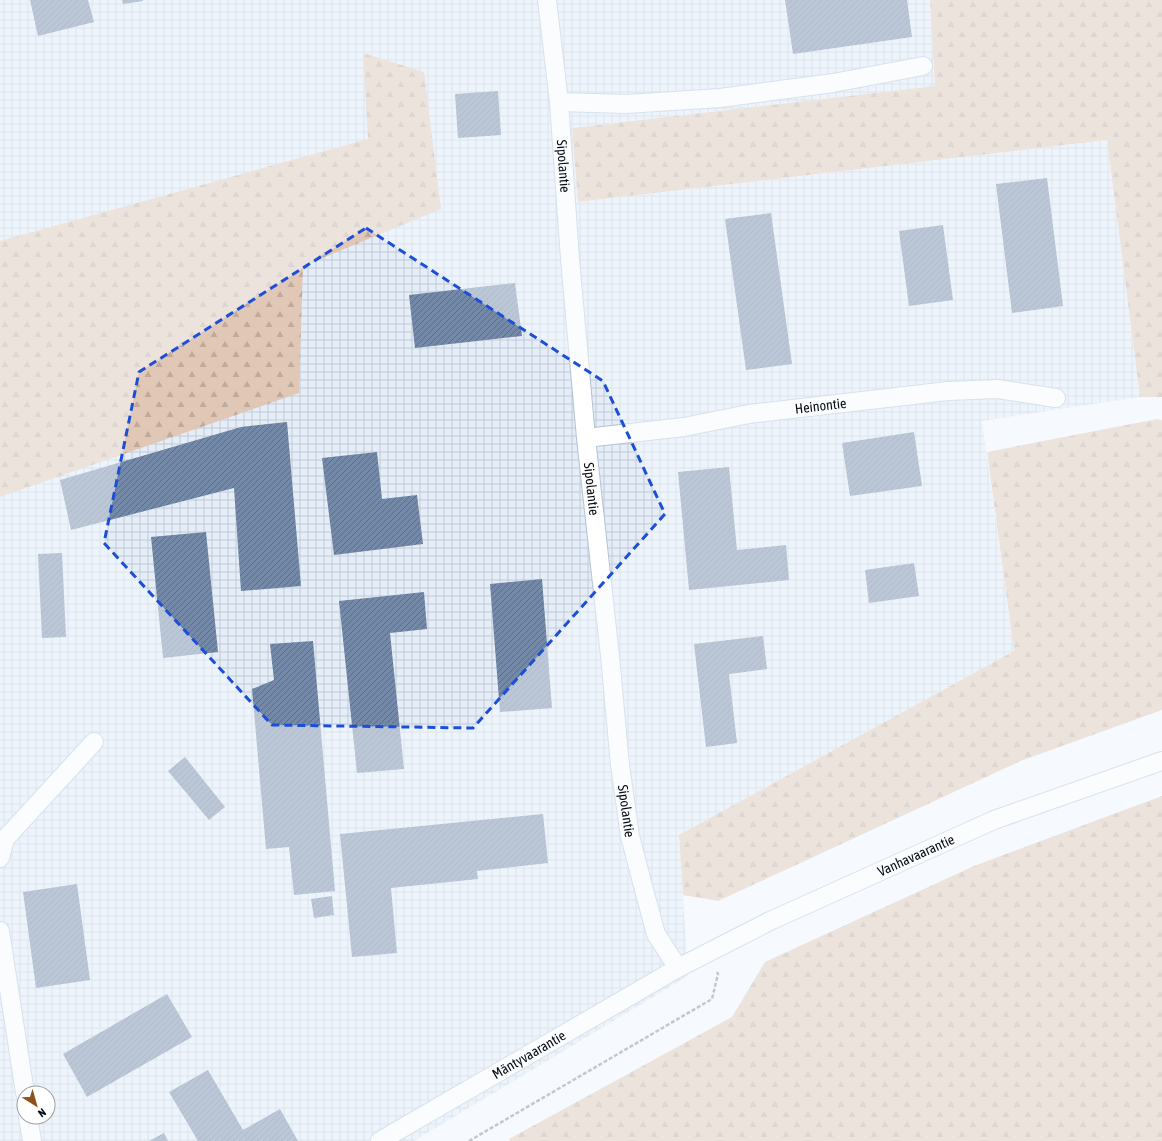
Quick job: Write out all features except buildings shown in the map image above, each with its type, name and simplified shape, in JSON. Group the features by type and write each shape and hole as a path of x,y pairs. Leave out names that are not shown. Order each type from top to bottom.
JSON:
{"street":[{"name":"Sipolantie","path":"547,0 559,102 570,259 586,438 610,656 620,765 630,836 656,934 678,968"},
{"path":"559,102 626,104 720,98 833,83 922,66"},
{"name":"Heinontie","path":"586,438 684,427 749,414 948,391 998,389 1056,398"},
{"path":"0,858 5,839 94,742"},
{"name":"Vanhavaarantie","path":"678,968 712,952 770,921 994,820 1162,761"},
{"path":"0,931 24,1085"},
{"name":"Mäntyvaarantie","path":"380,1141 678,968"},
{"path":"29,1125 32,1141"}],"path":[{"path":"469,1141 712,999 718,974 712,952"}],"highlighted area":[{"path":"366,228 603,381 665,514 473,728 272,725 104,543 139,372"}],"shaded area":[{"path":"0,0 930,0 935,86 572,128 578,202 1107,140 1140,397 982,421 1014,651 679,835 688,976 414,1141 0,1141"}],"green space":[{"path":"930,0 1162,0 1162,397 1140,397 1107,140 578,202 572,128 935,86"},
{"path":"363,53 424,72 441,209 303,266 299,393 0,497 0,241 368,139"},
{"path":"1157,419 1162,420 1162,710 1023,760 718,901 683,895 679,835 1014,651 987,452"},
{"path":"1162,796 1162,1141 510,1141 509,1139 732,1017 765,962 974,866"}]}
